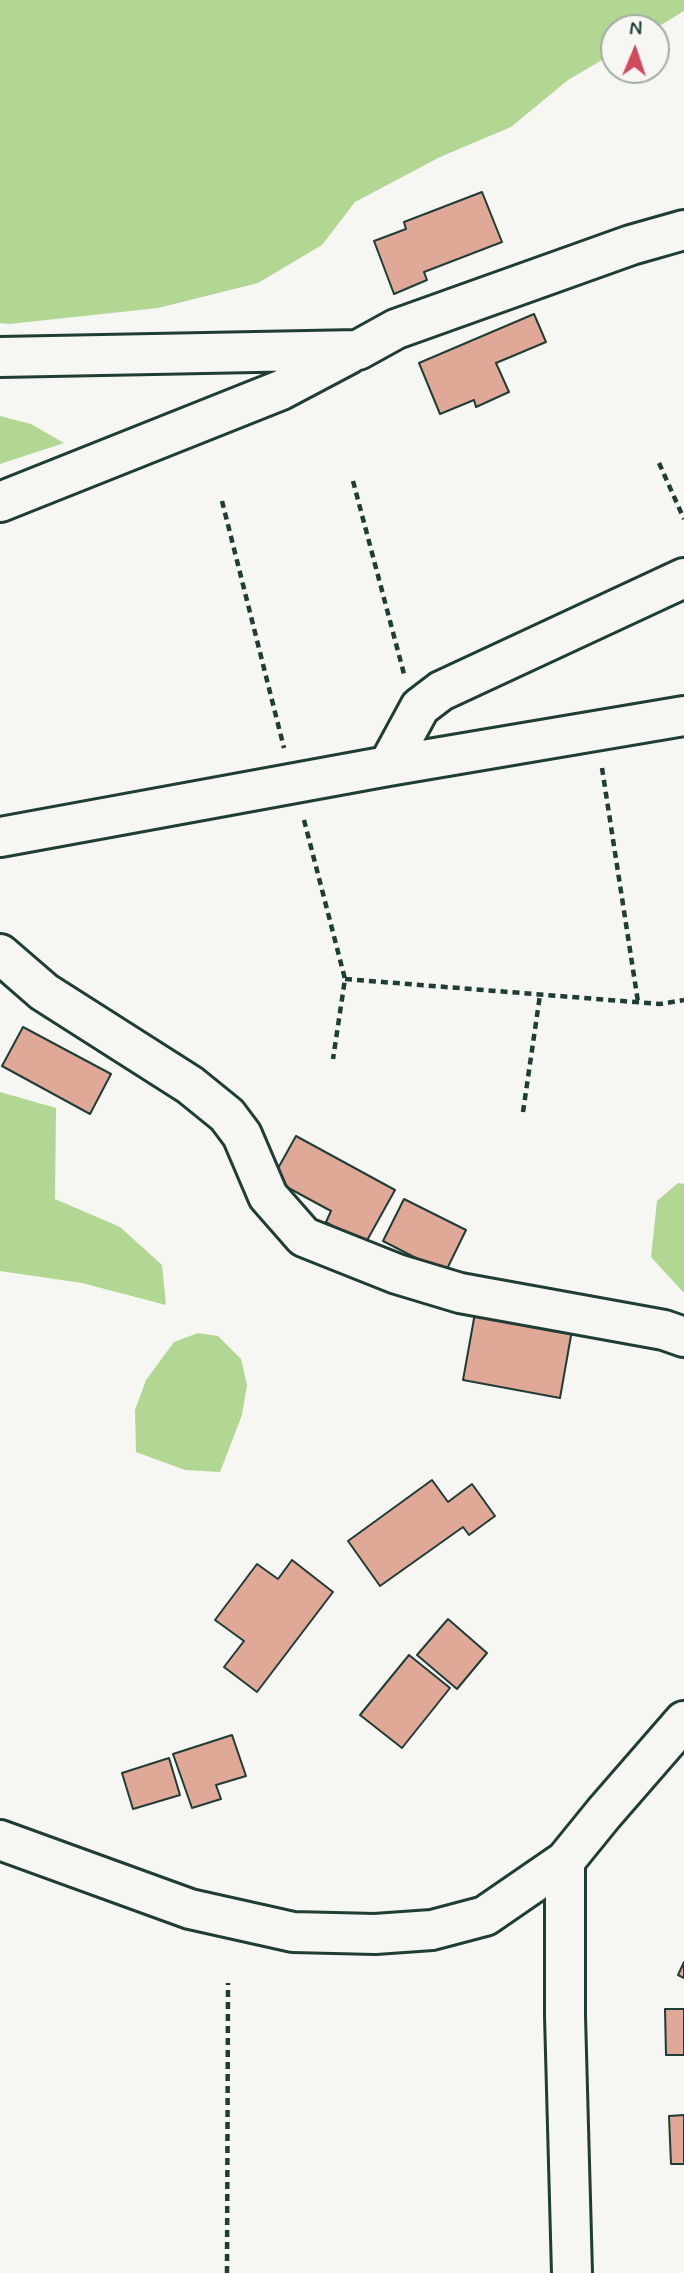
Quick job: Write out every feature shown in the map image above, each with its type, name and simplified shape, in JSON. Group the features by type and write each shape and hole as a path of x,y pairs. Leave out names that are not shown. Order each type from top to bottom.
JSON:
{"street":[{"path":"0,502 281,390 396,329 631,245 684,230"},
{"path":"0,356 359,350"},
{"path":"388,766 420,707 441,691 684,578"},
{"path":"0,837 388,766 684,716"},
{"path":"0,954 44,992 190,1085 227,1115 242,1135 268,1196 304,1237 397,1274 460,1293 664,1330 684,1337"},
{"path":"0,1840 190,1909 293,1933 375,1934 432,1930 485,1916 565,1861 684,1721"},
{"path":"565,1861 565,2016 572,2273"}],"path":[{"path":"659,463 684,519"},
{"path":"353,481 406,679"},
{"path":"222,501 285,753"},
{"path":"601,759 638,1002"},
{"path":"301,809 345,979 333,1059"},
{"path":"345,979 660,1004 684,1000"},
{"path":"523,1112 540,995"},
{"path":"227,2273 228,1983"}],"green space":[{"path":"0,0 684,0 684,11 670,20 670,14 600,14 600,61 568,80 511,127 440,157 355,202 322,245 258,283 158,308 0,323"},
{"path":"0,416 31,424 64,443 0,464"},
{"path":"0,1092 56,1108 55,1199 120,1227 162,1265 166,1305 82,1283 0,1271"},
{"path":"678,1183 684,1184 684,1293 651,1257 657,1201"},
{"path":"198,1333 218,1336 241,1359 247,1385 242,1415 220,1472 185,1470 136,1452 135,1410 146,1380 174,1342"}],"building":[{"path":"482,192 502,242 424,272 427,280 394,294 374,241 406,229 404,222"},
{"path":"534,314 546,342 496,363 509,392 476,407 474,400 440,414 419,363"},
{"path":"23,1027 111,1074 90,1114 2,1066"},
{"path":"296,1136 395,1190 365,1244 326,1222 331,1211 272,1179"},
{"path":"404,1199 466,1230 445,1273 383,1241"},
{"path":"475,1313 572,1330 560,1398 463,1380"},
{"path":"432,1480 448,1502 472,1484 495,1516 469,1535 463,1527 380,1586 348,1541"},
{"path":"292,1560 333,1592 257,1692 224,1667 244,1641 215,1620 257,1564 278,1579"},
{"path":"448,1619 487,1653 457,1689 417,1655"},
{"path":"409,1655 450,1688 402,1748 360,1715"},
{"path":"232,1735 246,1776 216,1785 221,1799 192,1808 173,1754"},
{"path":"169,1758 180,1795 133,1809 122,1773"},
{"path":"684,1962 684,1978 678,1975"},
{"path":"665,2009 684,2009 684,2055 666,2055"},
{"path":"684,2115 684,2164 671,2164 669,2116"}]}
